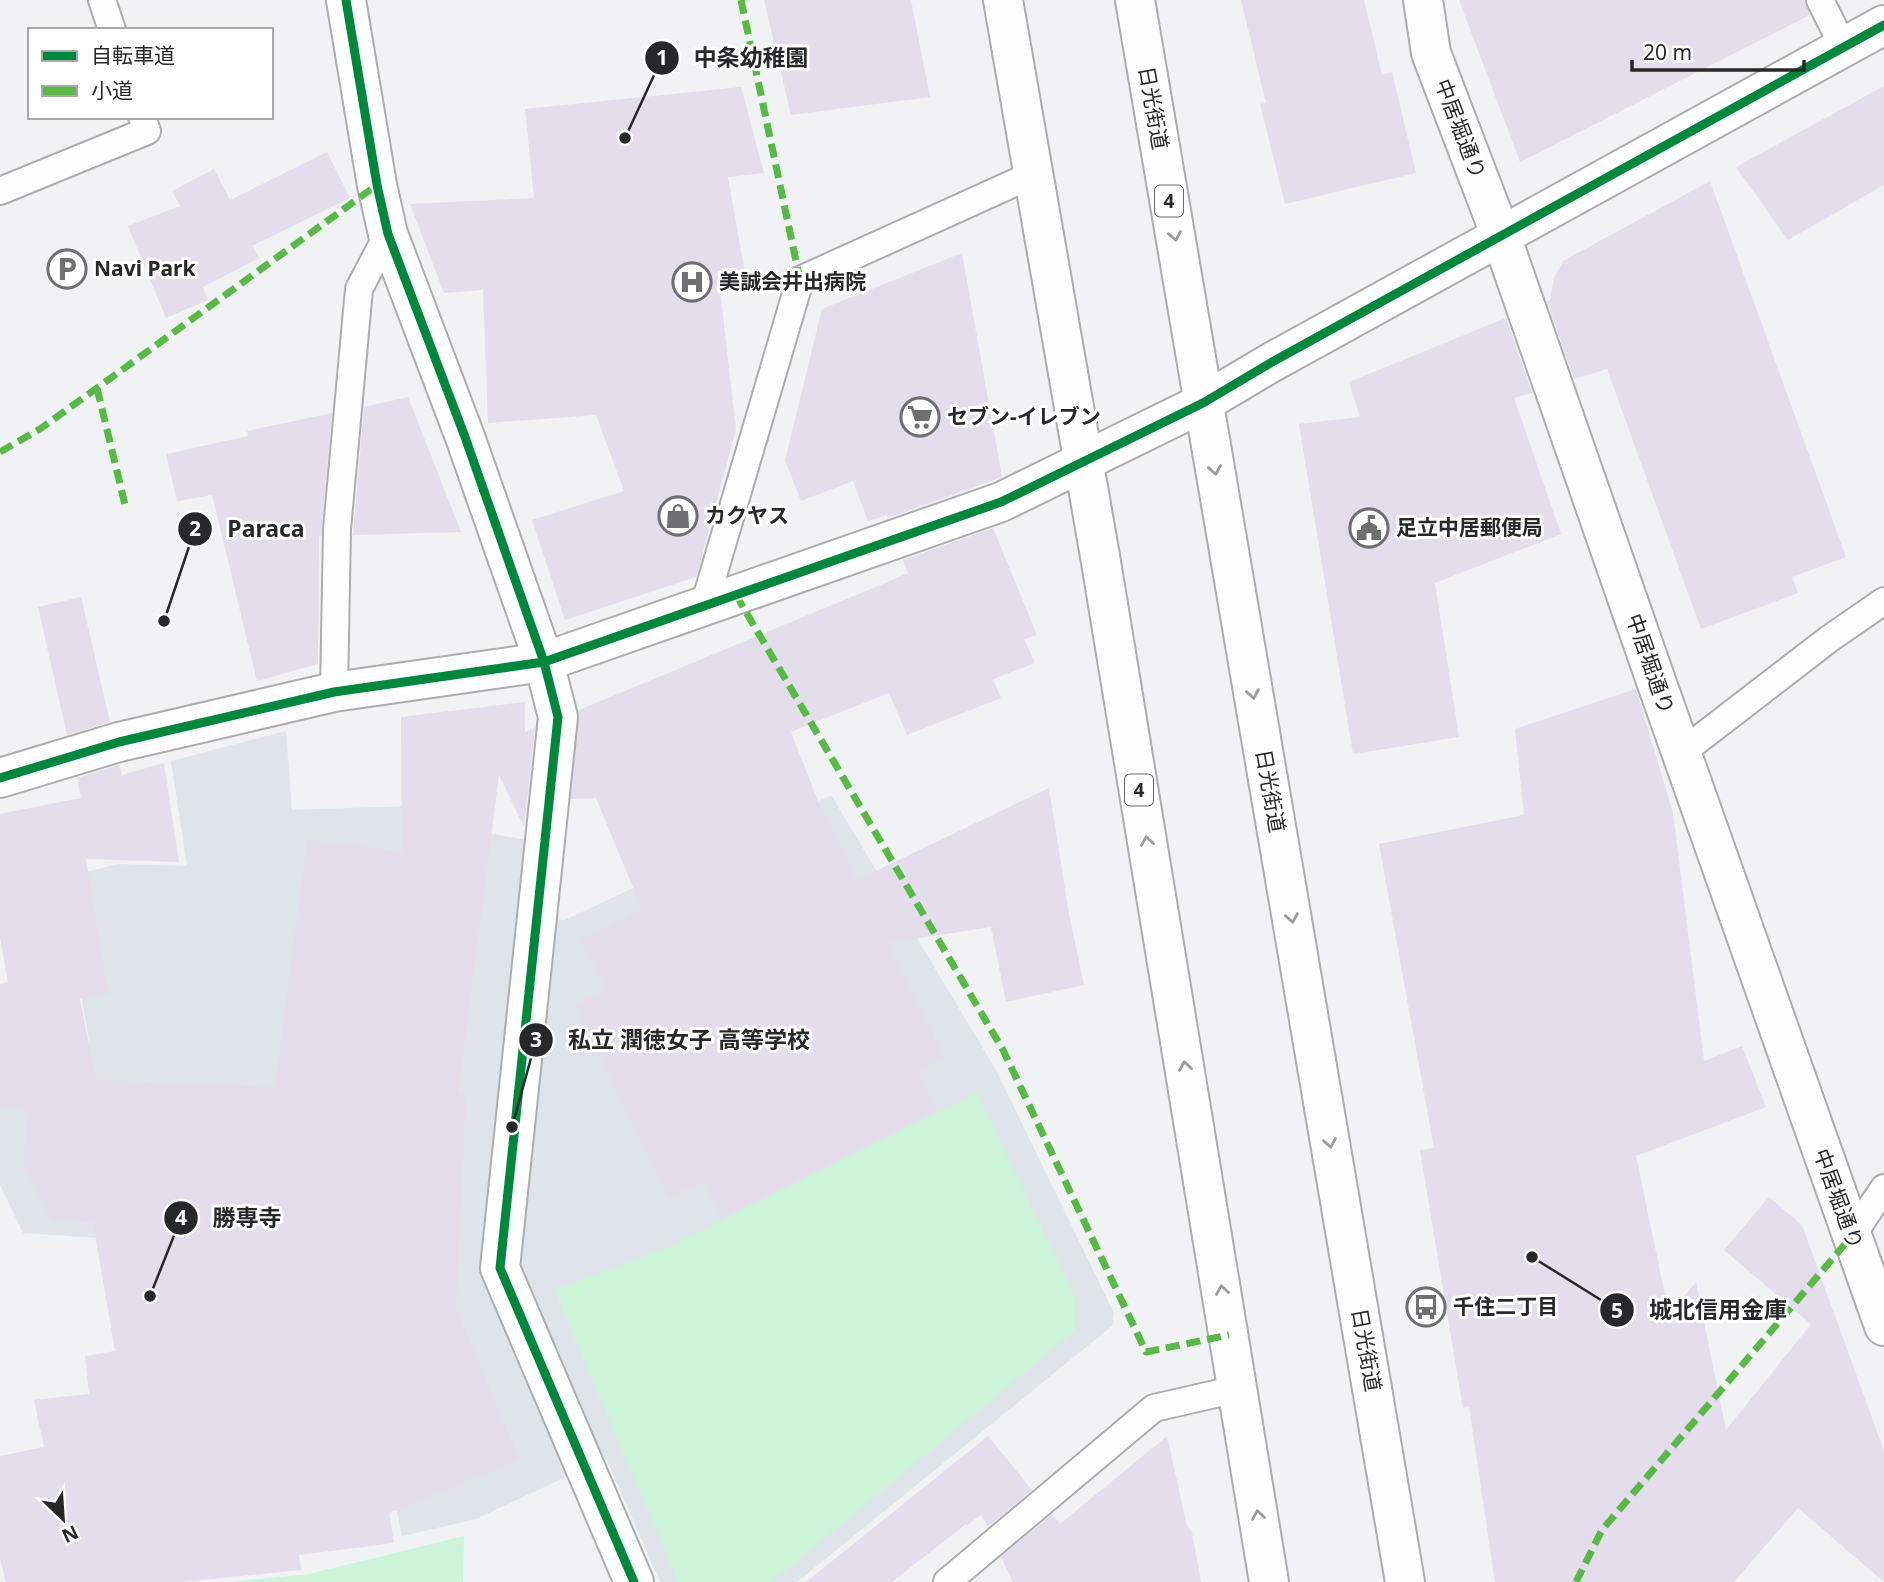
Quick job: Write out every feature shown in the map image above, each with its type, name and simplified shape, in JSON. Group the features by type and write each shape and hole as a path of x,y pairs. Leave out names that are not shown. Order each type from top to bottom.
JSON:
{"main road":[{"path":"346,0 377,185 388,234 465,438 544,662 558,718 500,1268 634,1582"},
{"name":"4","path":"1003,0 1112,629 1269,1582"},
{"name":"日光街道","path":"1135,0 1405,1582"},
{"name":"中居堀通り","path":"1423,0 1431,53 1502,236 1884,1326"},
{"path":"0,778 119,742 334,691 544,662 1001,502 1203,403 1272,362 1884,25"}],"lane":[{"path":"102,0 111,28"},
{"path":"1820,0 1844,48"},
{"path":"0,191 146,131 143,119"},
{"path":"704,606 800,280 1034,174"},
{"path":"334,691 337,529 359,289 388,234"},
{"path":"1681,753 1829,639 1884,601"},
{"path":"1851,1237 1884,1188"},
{"path":"947,1582 1154,1408 1237,1390"}],"shaded area":[{"path":"286,731 292,810 469,804 469,830 527,840 516,919 565,920 831,795 996,1070 1114,1313 1112,1326 797,1582 660,1582 606,1458 476,1519 402,1536 385,1451 129,1240 23,1233 0,1185 0,1041 89,1041 61,878 118,864 187,866 171,761"}],"green space":[{"path":"977,1093 1075,1297 1075,1331 772,1582 678,1582 554,1290 664,1249"},
{"path":"464,1536 463,1582 230,1582 309,1574"}],"building":[{"path":"764,0 911,0 930,97 791,115"},
{"path":"1241,0 1364,0 1382,75 1392,72 1416,173 1285,204 1260,104 1266,103"},
{"path":"1459,0 1804,0 1810,15 1520,162"},
{"path":"1884,86 1884,185 1788,240 1736,167"},
{"path":"741,87 764,173 728,177 745,273 719,280 736,430 696,577 565,620 532,520 624,491 596,415 488,423 483,290 444,293 410,204 534,198 525,109"},
{"path":"327,152 350,198 252,246 259,258 203,287 208,300 166,318 128,226 180,206 172,191 214,169 230,200"},
{"path":"1710,181 1846,557 1792,577 1798,593 1701,629 1607,369 1574,379 1547,302 1550,300 1554,278 1563,261"},
{"path":"962,253 1002,477 888,518 887,515 868,521 853,481 801,501 785,460 822,309"},
{"path":"1506,318 1532,393 1514,398 1561,534 1435,583 1459,737 1353,754 1299,424 1360,417 1349,382"},
{"path":"408,397 461,532 353,535 364,407"},
{"path":"332,413 319,536 318,664 257,681 212,495 177,501 166,454 248,436 247,431"},
{"path":"993,528 1037,635 1024,639 1035,663 993,679 1001,698 907,735 889,693 791,732 818,801 857,880 1049,788 1069,914 1084,985 1006,1002 991,927 888,943 945,1058 918,1071 937,1110 721,1217 704,1181 669,1198 574,1005 606,989 580,939 642,909 596,798 571,799 579,710 890,581 908,573 903,560"},
{"path":"81,597 110,722 67,735 38,607"},
{"path":"1636,689 1673,813 1704,1061 1742,1046 1766,1107 1636,1156 1669,1314 1696,1282 1726,1430 1811,1324 1724,1250 1769,1197 1802,1225 1884,1451 1884,1582 1798,1508 1734,1582 1495,1582 1469,1407 1463,1408 1420,1150 1434,1148 1379,844 1524,815 1515,729"},
{"path":"525,702 525,732 535,728 524,827 499,775 458,1094 466,1094 456,1308 520,1460 389,1513 394,1543 299,1555 301,1570 182,1582 6,1582 0,1558 0,1456 44,1447 34,1400 89,1394 85,1356 115,1351 93,1222 52,1221 23,1165 28,1111 0,1105 0,984 8,982 0,938 0,814 81,798 77,778 119,765 122,775 164,763 179,862 86,859 108,994 80,999 96,1080 275,1087 307,839 402,852 401,717"},
{"path":"988,1436 1032,1490 988,1527 981,1514 892,1582 806,1582"},
{"path":"1167,1436 1187,1526 1192,1532 1201,1582 1013,1582 1001,1557 1052,1514 1060,1524"}],"marked path":[{"path":"741,0 800,280"},
{"path":"0,452 40,429 377,185"},
{"path":"97,388 126,509"},
{"path":"736,595 1003,1050 1146,1352 1229,1335"},
{"path":"1576,1582 1602,1530 1851,1237"}],"cycle path":[{"path":"346,0 377,185 388,234 465,437 544,662 558,717 500,1268 634,1582"},
{"path":"0,778 119,742 334,692 544,662 1001,502 1203,403 1272,362 1884,25"}],"place":[{"name":"中条幼稚園","path":"625,138"},
{"name":"Navi Park","path":"67,269"},
{"name":"美誠会井出病院","path":"692,282"},
{"name":"セブン-イレブン","path":"920,417"},
{"name":"カクヤス","path":"678,516"},
{"name":"足立中居郵便局","path":"1369,528"},
{"name":"Paraca","path":"164,621"},
{"name":"私立 潤徳女子 高等学校","path":"512,1127"},
{"name":"城北信用金庫","path":"1532,1257"},
{"name":"勝専寺","path":"150,1296"},
{"name":"千住二丁目","path":"1426,1307"}]}
